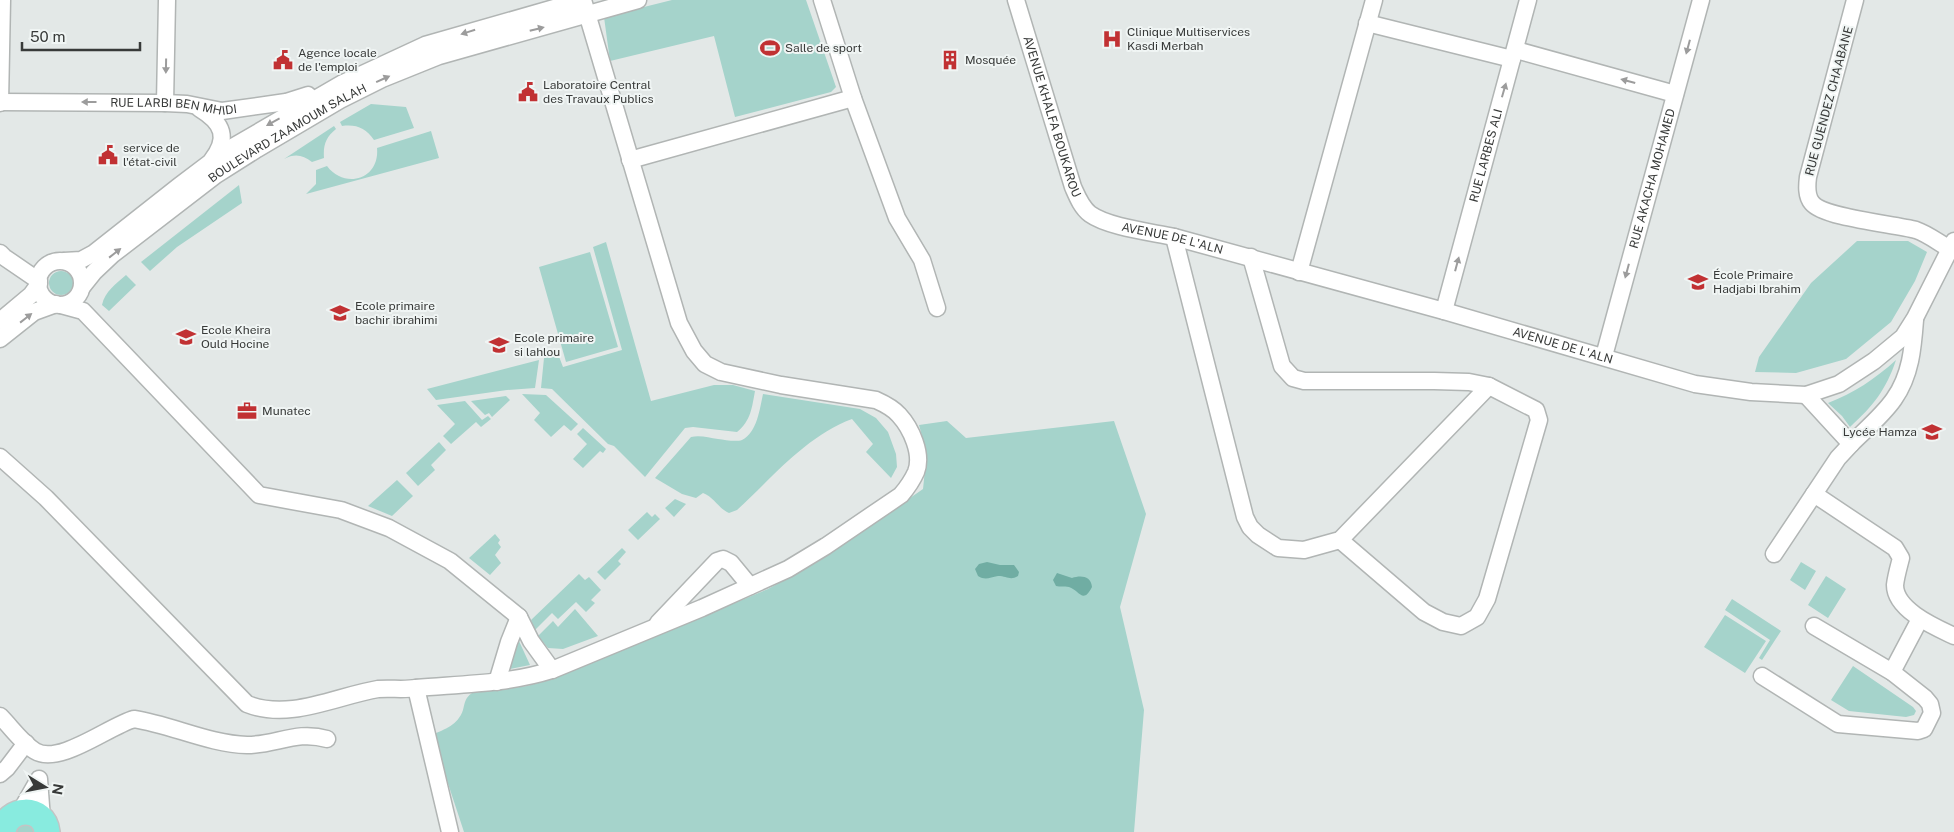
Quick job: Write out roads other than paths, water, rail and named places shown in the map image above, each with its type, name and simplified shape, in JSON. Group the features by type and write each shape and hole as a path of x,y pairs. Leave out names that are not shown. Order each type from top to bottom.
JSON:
{"main road":[{"path":"25,820 67,832"}],"street":[{"path":"0,102 2,0"},
{"path":"165,103 167,0"},
{"name":"BOULEVARD ZAAMOUM SALAH","path":"20,267 36,267 57,262 81,260 94,253 208,164 260,130 343,82 425,45 584,5 638,0"},
{"path":"822,0 853,98 897,218 922,260 937,308"},
{"name":"AVENUE KHALFA BOUKAROU","path":"1016,0 1073,187 1080,202 1090,214 1106,221"},
{"path":"1299,272 1374,0"},
{"name":"RUE LARBES ALI","path":"1444,311 1528,0"},
{"name":"RUE AKACHA MOHAMED","path":"1604,356 1701,0"},
{"name":"RUE GUENDEZ CHAABANE","path":"1855,0 1808,177 1807,188 1809,198 1812,204 1831,213 1898,225 1919,231 1952,245"},
{"path":"0,457 46,498 247,704 260,709 273,710 303,706 378,689 497,682 528,677 552,670 788,569 826,546 901,495 910,484 917,470 916,448 908,428 899,415 890,407 876,400 767,383 721,372 705,364 694,352 679,324 584,5"},
{"name":"BOULEVARD ZAAMOUM SALAH","path":"81,289 94,272 112,255 216,175 340,100 382,79 439,56 584,5"},
{"path":"1367,23 1514,54 1675,94"},
{"name":"RUE LARBI BEN MHIDI","path":"0,102 165,103 187,104 222,111 286,102 343,82"},
{"path":"630,160 853,98"},
{"path":"196,107 211,116 221,131 220,147 208,164"},
{"name":"AVENUE DE L'ALN","path":"1106,221 1174,236 1251,257 1604,356 1695,384 1751,392 1806,395 1839,384 1874,361 1903,337 1915,318 1952,245"},
{"path":"1174,236 1245,517 1258,535 1278,548 1304,550 1340,540 1488,386"},
{"path":"1,256 20,267 39,282 42,295 50,302 83,311 259,495 341,510 389,528 450,560 519,617 531,641 552,670"},
{"path":"1251,257 1282,366 1292,378 1304,381 1469,382 1488,386 1536,410 1539,420 1486,599 1477,617 1460,626 1443,622 1424,612 1340,540"},
{"path":"0,321 31,295 44,269 57,262 74,266 78,270 81,276 83,311"},
{"path":"20,267 24,273 26,287 20,306"},
{"path":"0,338 34,312 71,302 81,289"},
{"path":"1774,554 1838,458 1894,399 1903,382 1912,351 1915,318"},
{"path":"1806,395 1851,444"},
{"path":"1814,494 1896,548 1901,558 1895,585 1899,599 1920,619 1954,636"},
{"path":"653,628 717,561 723,559 731,563 750,586"},
{"path":"497,682 519,617"},
{"path":"1892,672 1920,619"},
{"path":"1762,676 1838,724 1918,731 1924,729 1932,713 1930,704 1892,672 1814,626"},
{"path":"416,688 450,832"},
{"path":"0,716 34,751 42,755 57,754 76,747 124,722 134,719 229,743 249,745 308,735 327,739"},
{"path":"0,774 8,768 26,743"},
{"path":"25,820 39,780 42,755"}],"place":[{"name":"Clinique Multiservices Kasdi Merbah","path":"1112,39"},
{"name":"Salle de sport","path":"770,48"},
{"name":"Agence locale de l'emploi","path":"283,60"},
{"name":"Mosquée","path":"950,60"},
{"name":"Laboratoire Central des Travaux Publics","path":"528,92"},
{"name":"service de l'état-civil","path":"108,155"},
{"name":"École Primaire Hadjabi Ibrahim","path":"1698,282"},
{"name":"Ecole primaire bachir ibrahimi","path":"340,313"},
{"name":"Ecole Kheira Ould Hocine","path":"186,337"},
{"name":"Ecole primaire si lahlou","path":"499,345"},
{"name":"Munatec","path":"247,411"},
{"name":"Lycée Hamza","path":"1932,432"}]}
